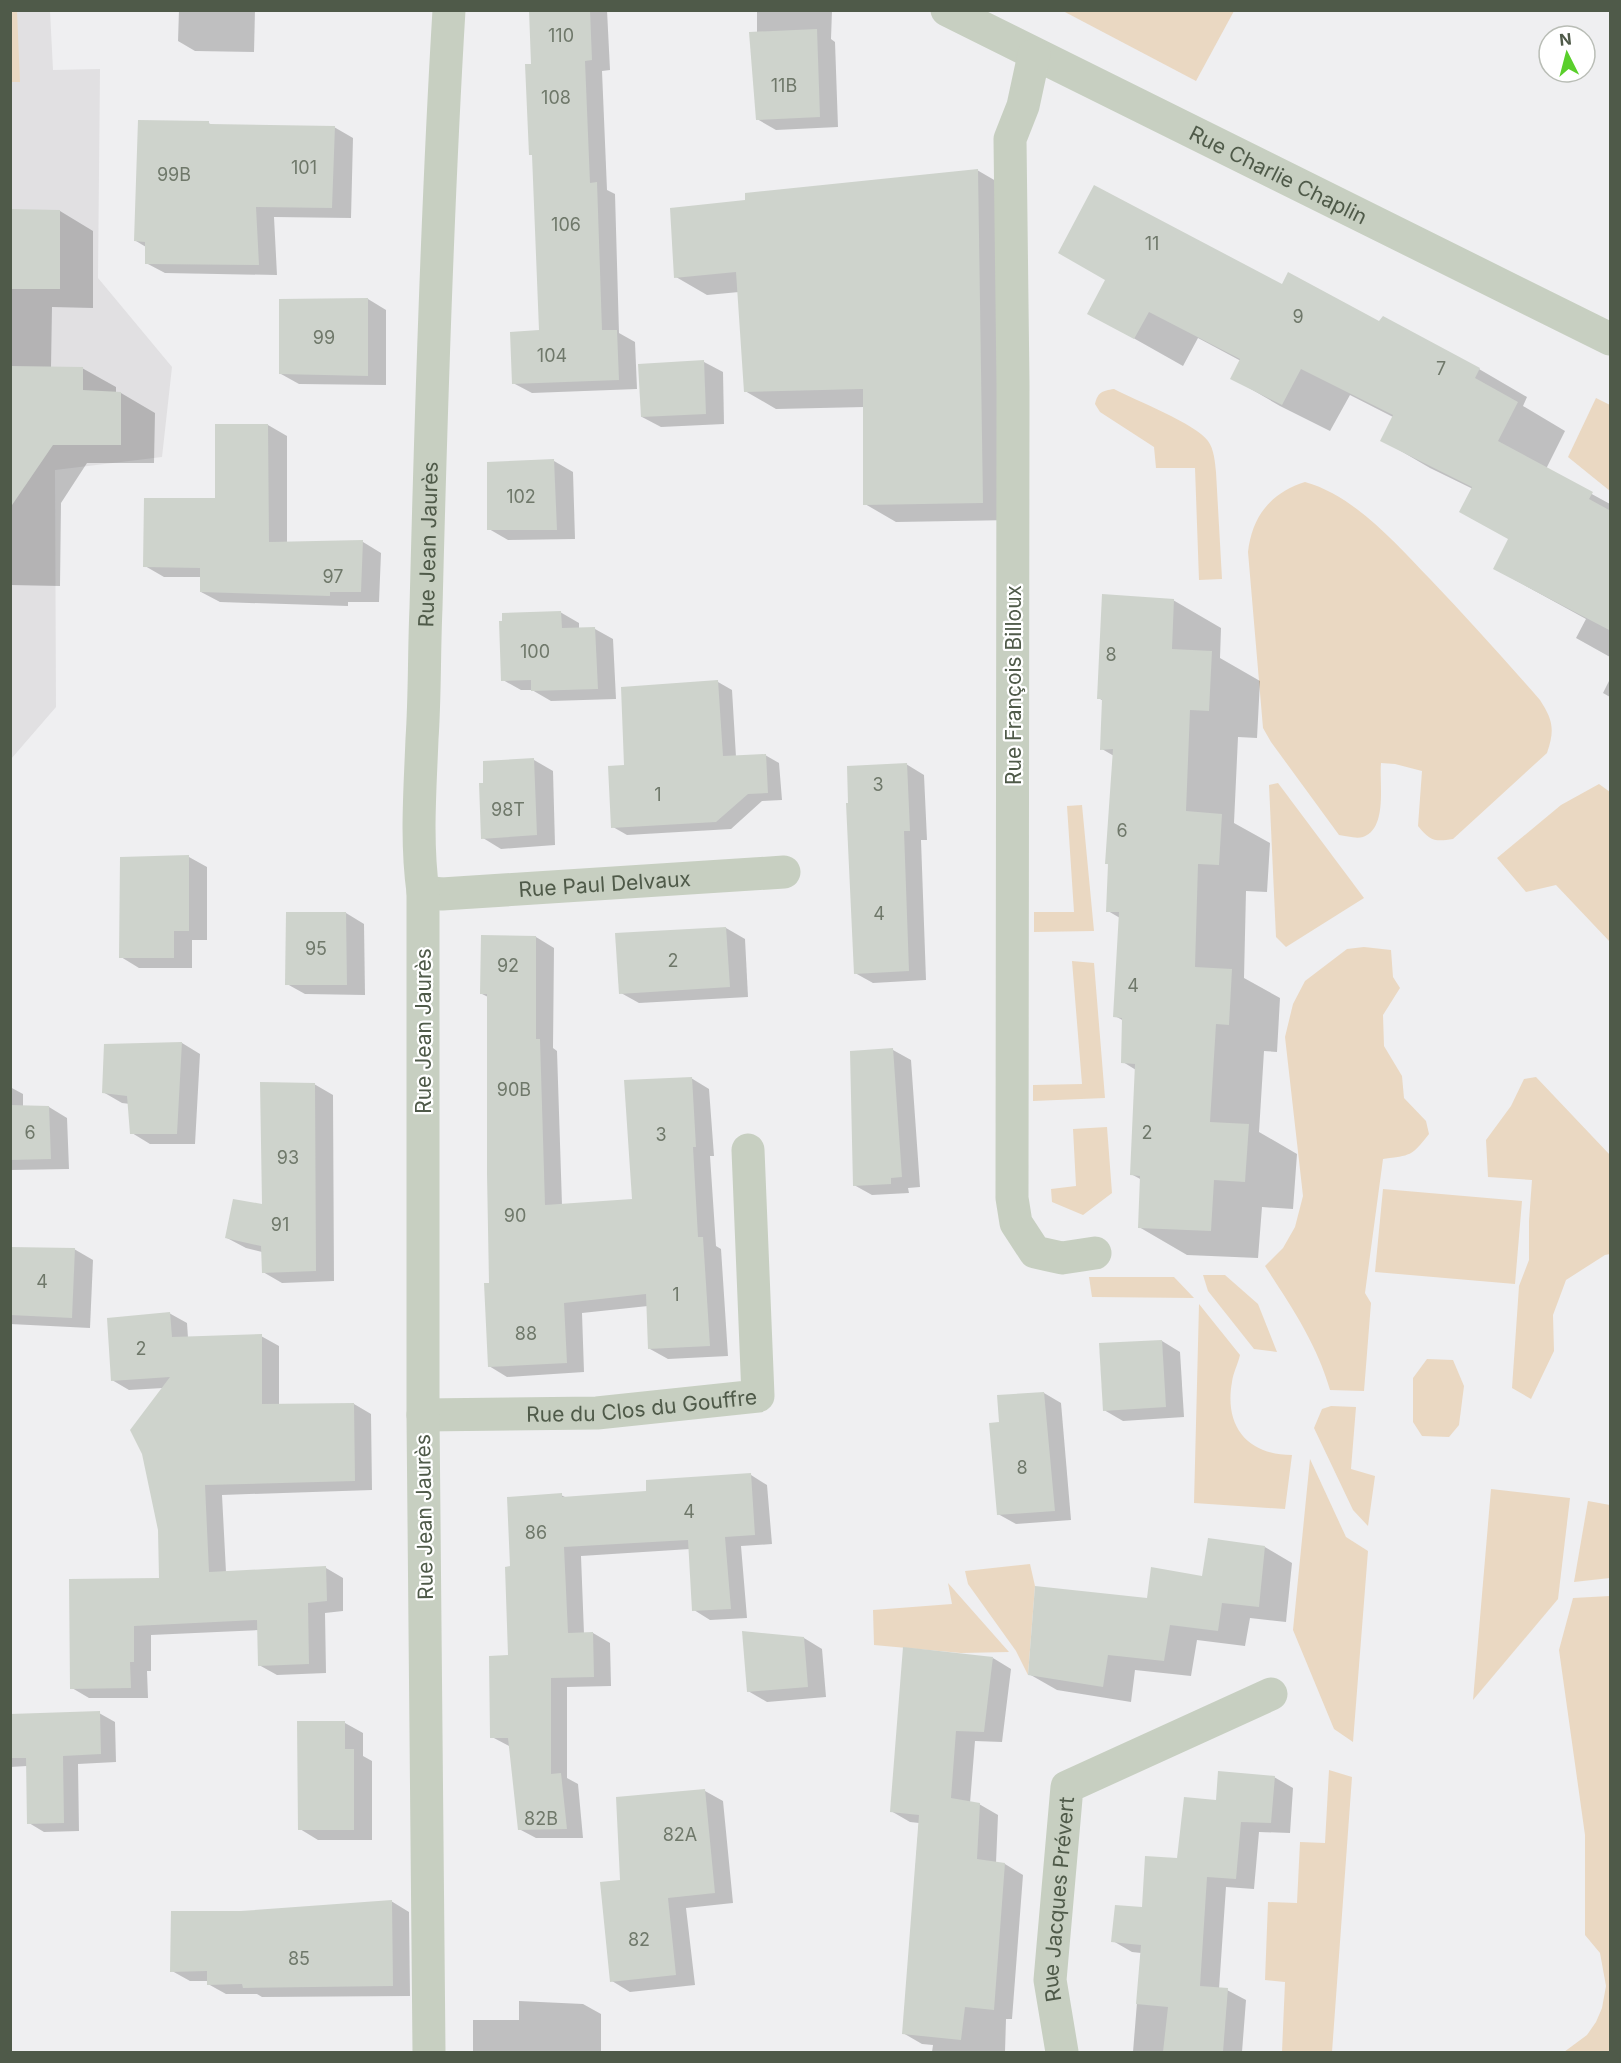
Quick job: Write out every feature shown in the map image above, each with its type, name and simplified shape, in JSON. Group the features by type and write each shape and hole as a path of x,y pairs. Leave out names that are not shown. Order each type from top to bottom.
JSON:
{"street":[{"name":"Rue Jean Jaurès","path":"429,2052 423,1415 423,892 418,860 418,824 431,384 449,10"},
{"name":"Rue Charlie Chaplin","path":"947,10 1611,339"},
{"name":"Rue François Billoux","path":"1034,55 1023,106 1010,139 1013,385 1012,1198 1016,1224 1035,1252 1062,1258 1095,1253"},
{"name":"Rue Paul Delvaux","path":"423,892 442,894 784,872"},
{"name":"Rue du Clos du Gouffre","path":"423,1415 597,1413 758,1396 748,1150"},
{"name":"Rue Jacques Prévert","path":"1062,2052 1050,1980 1067,1787 1271,1694"}],"shaded area":[{"path":"10,11 17,11 20,82 11,82"},
{"path":"11,11 50,11 53,70 100,69 98,278 172,367 162,457 55,470 56,707 11,759"},
{"path":"1063,11 1234,11 1196,81"},
{"path":"1114,389 1191,427 1210,444 1216,472 1222,579 1199,580 1195,468 1156,468 1154,447 1100,412 1095,404 1101,393"},
{"path":"1596,398 1610,405 1610,491 1568,457"},
{"path":"1305,482 1341,498 1388,536 1499,654 1540,700 1548,713 1552,731 1547,753 1453,839 1433,839 1418,826 1422,771 1381,763 1381,804 1376,824 1371,832 1363,837 1339,835 1263,728 1248,552 1250,539 1265,508 1282,493"},
{"path":"1278,783 1364,898 1286,947 1276,937 1269,785"},
{"path":"1599,784 1610,792 1610,942 1556,885 1526,892 1497,858 1561,805"},
{"path":"1082,805 1094,931 1034,932 1034,912 1074,912 1067,806"},
{"path":"1364,947 1391,950 1393,977 1400,988 1383,1015 1384,1046 1402,1076 1404,1098 1426,1121 1429,1134 1410,1154 1383,1159 1365,1293 1371,1303 1364,1391 1330,1390 1311,1341 1265,1266 1283,1248 1295,1227 1303,1196 1285,1037 1293,1004 1305,981 1347,949"},
{"path":"1072,961 1094,963 1105,1098 1033,1101 1033,1085 1082,1084"},
{"path":"1536,1077 1610,1155 1610,1254 1566,1280 1553,1315 1554,1351 1531,1399 1512,1388 1519,1286 1529,1260 1532,1180 1488,1177 1486,1140 1511,1106 1524,1079"},
{"path":"1107,1127 1112,1193 1083,1215 1052,1202 1051,1189 1076,1186 1073,1129"},
{"path":"1383,1189 1522,1201 1515,1284 1375,1272"},
{"path":"1203,1275 1225,1275 1258,1304 1277,1352 1254,1349 1208,1291"},
{"path":"1089,1277 1174,1277 1194,1298 1092,1297"},
{"path":"1199,1304 1240,1355 1230,1398 1232,1412 1242,1435 1251,1444 1263,1450 1292,1455 1285,1509 1194,1503"},
{"path":"1427,1359 1453,1360 1464,1386 1459,1425 1449,1437 1422,1436 1413,1422 1413,1378"},
{"path":"1331,1406 1356,1407 1351,1469 1375,1476 1368,1526 1353,1510 1314,1428 1322,1409"},
{"path":"1310,1459 1346,1537 1368,1551 1353,1742 1334,1729 1293,1630"},
{"path":"1491,1489 1570,1498 1558,1599 1473,1700"},
{"path":"1588,1501 1610,1505 1610,1578 1574,1582"},
{"path":"1030,1564 1035,1586 1028,1675 1016,1651 968,1584 965,1571"},
{"path":"948,1583 1009,1652 961,1653 874,1645 873,1610 952,1604"},
{"path":"1610,1596 1610,2052 1564,2052 1587,2035 1596,2022 1602,2008 1606,1986 1600,1953 1585,1935 1585,1835 1559,1650 1573,1598"},
{"path":"1329,1770 1352,1777 1332,2052 1282,2052 1285,1982 1265,1980 1268,1902 1297,1903 1300,1842 1325,1843"}],"building":[{"path":"529,10 590,10 592,60 585,61 590,183 597,182 602,330 617,330 619,380 512,384 510,332 539,330 532,155 529,155 525,64 531,64"},
{"path":"817,29 820,117 756,120 749,32"},
{"path":"138,120 209,121 209,124 335,126 332,208 256,207 259,265 145,264 145,242 134,241"},
{"path":"978,169 983,503 863,505 863,389 744,392 736,272 674,278 670,208 745,200 745,193"},
{"path":"1094,185 1282,284 1288,272 1379,321 1383,316 1480,368 1475,378 1518,402 1498,441 1593,492 1589,499 1611,511 1611,631 1493,569 1508,539 1459,512 1472,487 1380,441 1393,415 1301,369 1282,405 1230,379 1240,359 1149,312 1134,339 1087,314 1105,280 1058,253"},
{"path":"10,209 60,210 60,289 10,289"},
{"path":"368,298 368,376 279,374 279,299"},
{"path":"704,360 706,414 641,417 638,364"},
{"path":"10,366 83,367 83,390 121,392 121,445 53,445 10,508"},
{"path":"215,424 268,424 269,542 363,540 361,592 330,592 330,596 200,592 200,568 143,567 144,498 215,498"},
{"path":"554,459 557,530 487,530 487,462"},
{"path":"1102,594 1174,599 1172,649 1212,651 1209,711 1190,710 1186,811 1222,814 1219,865 1198,864 1195,967 1232,969 1229,1025 1216,1024 1210,1122 1249,1124 1245,1182 1214,1180 1211,1231 1138,1228 1140,1176 1130,1175 1135,1064 1121,1063 1122,1018 1113,1017 1119,912 1106,912 1108,864 1105,864 1113,749 1100,750 1102,699 1097,699"},
{"path":"561,611 562,628 595,627 598,689 531,691 531,680 501,681 499,621 502,621 502,613"},
{"path":"718,680 723,756 766,754 768,793 748,794 716,822 611,828 608,766 624,765 621,687"},
{"path":"534,758 537,835 481,839 479,783 483,783 483,761"},
{"path":"907,763 910,831 904,831 909,971 854,974 846,803 848,803 847,766"},
{"path":"189,855 189,931 174,931 174,958 119,958 120,857"},
{"path":"286,912 346,912 347,985 285,985"},
{"path":"726,927 730,987 619,994 615,933"},
{"path":"481,935 536,936 536,1039 540,1039 545,1205 632,1199 624,1080 692,1077 698,1237 703,1237 710,1346 648,1349 646,1294 564,1303 567,1363 488,1367 484,1283 489,1283 487,994 480,994"},
{"path":"182,1042 177,1134 130,1134 127,1096 102,1093 104,1044"},
{"path":"893,1048 902,1177 891,1178 891,1184 853,1186 850,1051"},
{"path":"260,1082 315,1083 316,1271 262,1273 261,1246 225,1238 233,1199 262,1204"},
{"path":"10,1105 49,1106 51,1159 10,1160"},
{"path":"10,1247 75,1248 72,1318 10,1315"},
{"path":"170,1312 172,1337 262,1334 262,1404 354,1403 355,1481 205,1485 209,1572 326,1566 327,1601 308,1603 309,1664 258,1666 257,1620 134,1626 134,1662 130,1662 131,1688 70,1689 69,1579 159,1578 158,1530 142,1454 130,1430 170,1377 111,1381 107,1318"},
{"path":"1162,1340 1166,1407 1103,1411 1099,1343"},
{"path":"1044,1392 1055,1511 997,1515 989,1423 999,1422 997,1395"},
{"path":"751,1473 755,1535 725,1537 731,1609 692,1611 688,1540 564,1547 568,1633 593,1632 594,1677 551,1678 551,1774 561,1773 567,1829 518,1830 508,1738 490,1738 489,1656 508,1655 505,1567 510,1566 507,1497 562,1493 562,1497 646,1491 646,1480"},
{"path":"1208,1538 1265,1546 1259,1607 1222,1603 1218,1631 1170,1625 1164,1661 1108,1655 1103,1687 1028,1675 1035,1586 1147,1598 1151,1567 1202,1576"},
{"path":"742,1631 804,1637 808,1687 747,1692"},
{"path":"903,1647 993,1657 984,1732 956,1731 951,1798 980,1803 977,1859 1005,1863 994,2010 965,2007 961,2040 902,2034 919,1815 890,1812"},
{"path":"100,1711 101,1754 63,1756 64,1823 27,1824 26,1758 10,1758 10,1714"},
{"path":"297,1721 345,1721 345,1749 354,1749 354,1830 298,1830"},
{"path":"1218,1771 1275,1776 1271,1823 1241,1822 1236,1879 1207,1877 1200,1986 1228,1988 1223,2052 1163,2052 1168,2007 1136,2004 1141,1945 1111,1942 1115,1905 1142,1907 1145,1856 1177,1858 1184,1797 1216,1800"},
{"path":"705,1789 715,1893 668,1898 676,1975 610,1982 600,1882 620,1880 616,1797"},
{"path":"392,1900 393,1986 243,1988 242,1984 207,1985 207,1971 170,1972 171,1911 241,1911"}]}
